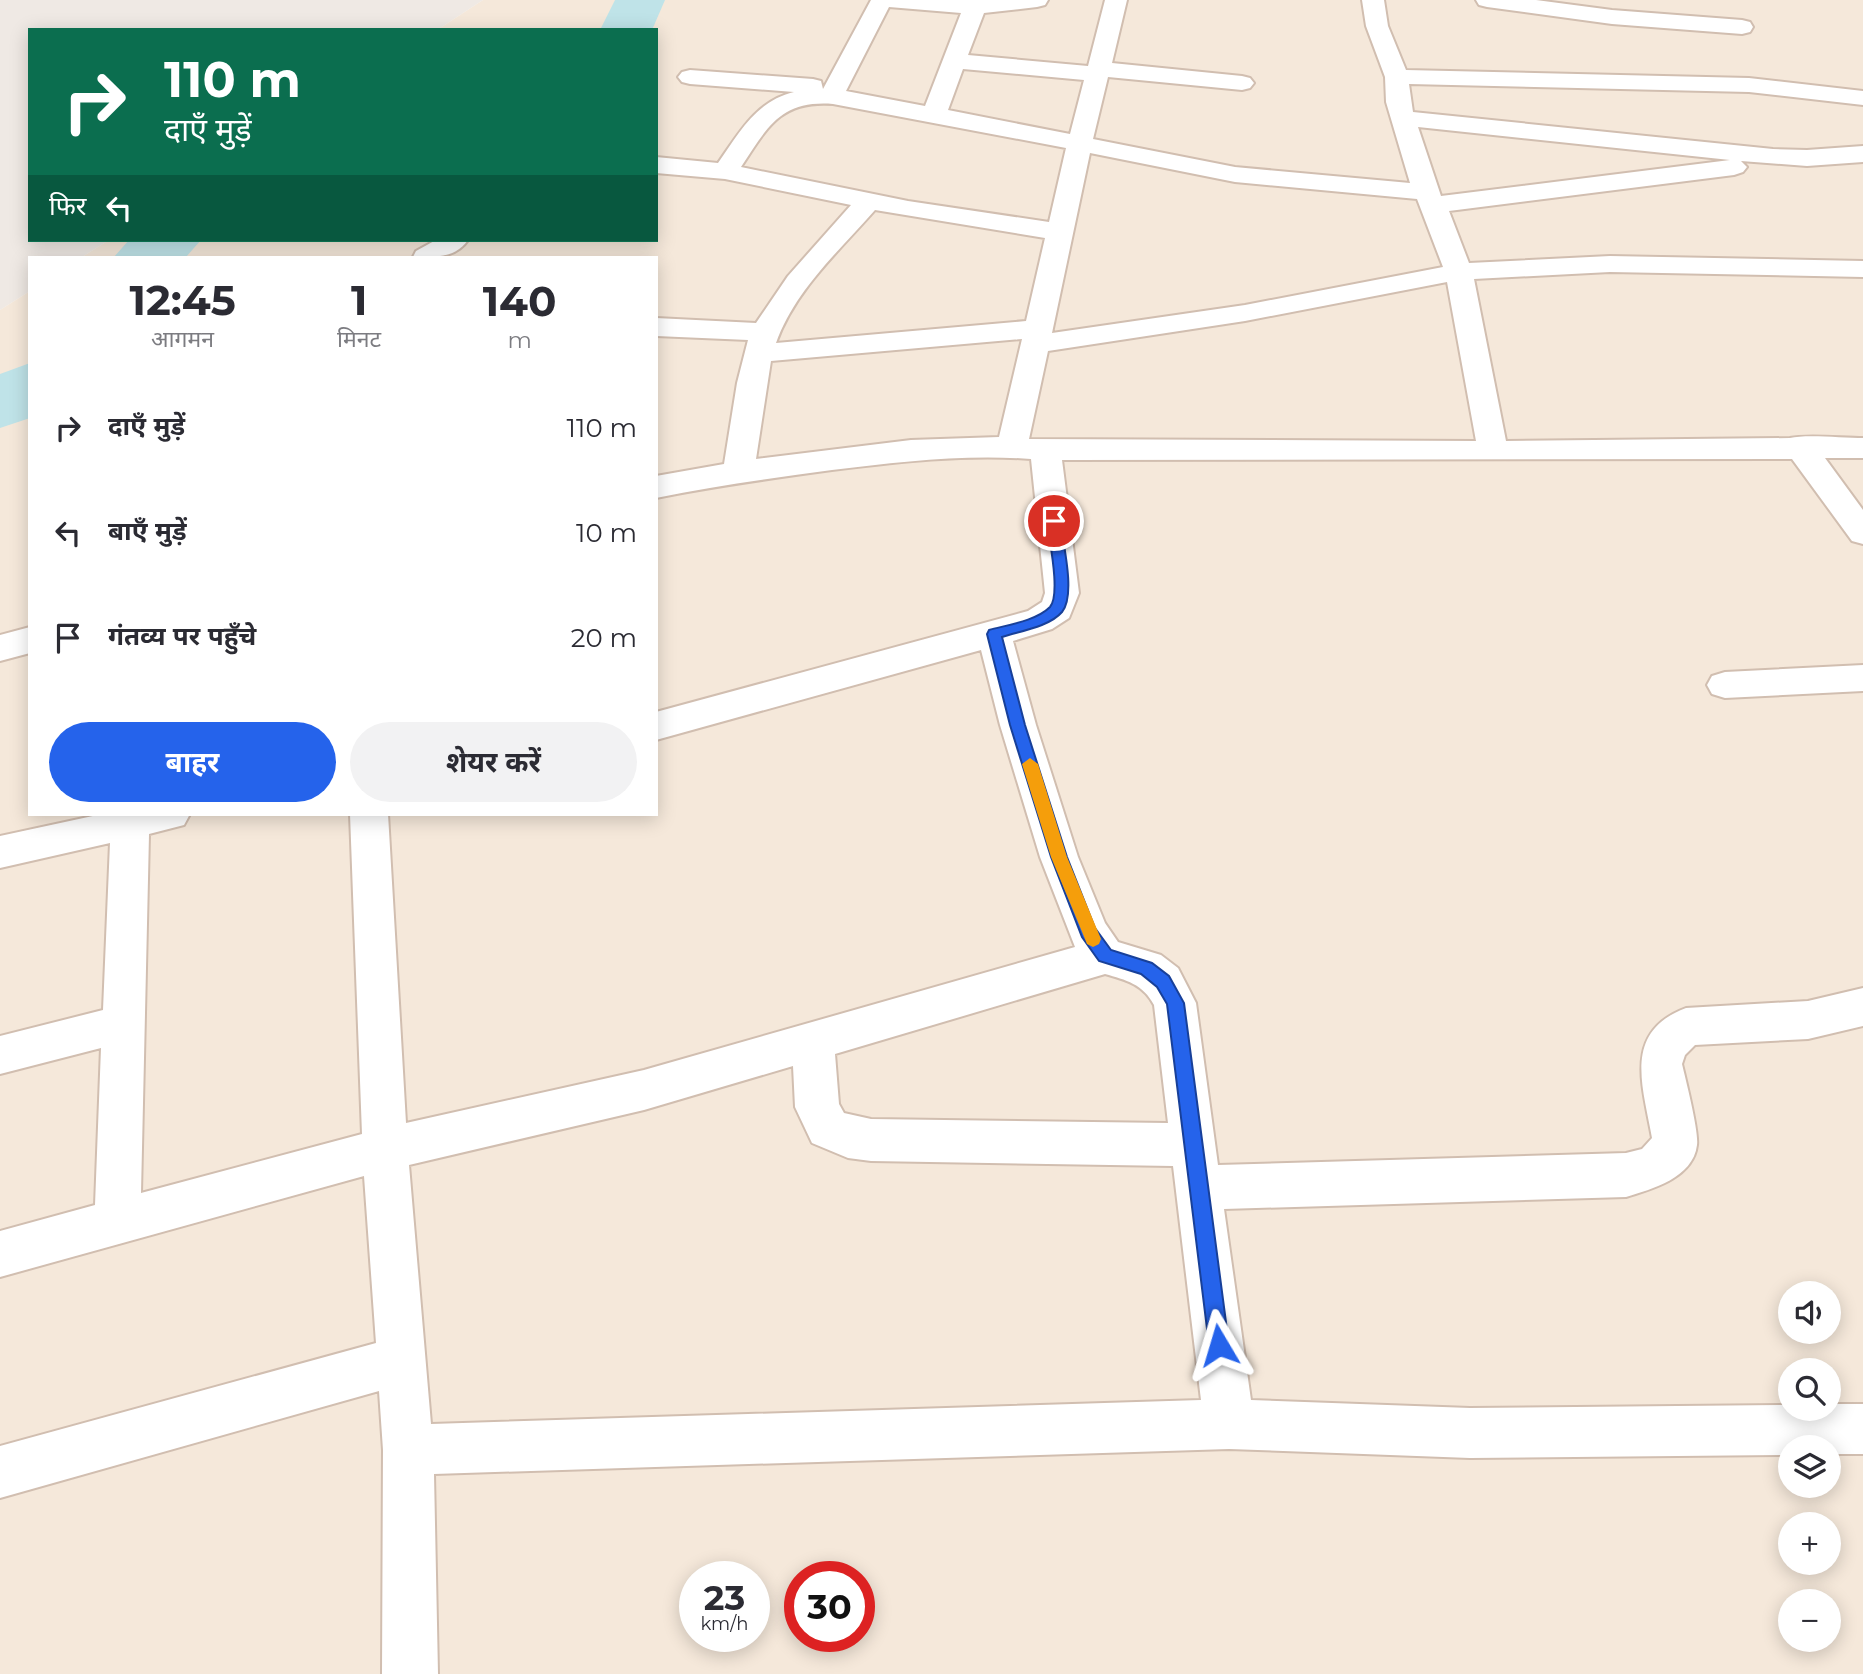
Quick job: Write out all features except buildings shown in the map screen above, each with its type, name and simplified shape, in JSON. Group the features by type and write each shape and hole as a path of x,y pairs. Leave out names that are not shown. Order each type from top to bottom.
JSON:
{"street":[{"path":"834,92 883,0 963,5 1037,0"},
{"path":"1012,446 1080,142 1115,0"},
{"path":"1373,0 1377,26 1397,77 1402,118 1429,199 1459,272 1493,451"},
{"path":"1488,0 1612,17 1742,27"},
{"path":"934,115 955,61 963,5"},
{"path":"955,61 1242,83"},
{"path":"690,77 834,92 1174,164 1283,182 1429,199 1863,154"},
{"path":"1397,77 1749,85 1863,99"},
{"path":"725,171 766,114 781,102 834,92"},
{"path":"1402,118 1773,157 1807,158"},
{"path":"658,165 725,171 868,202 1061,232"},
{"path":"738,471 762,343 783,302 868,202"},
{"path":"427,256 451,242"},
{"path":"658,327 762,343 1036,336 1245,313 1459,272 1610,264 1863,269"},
{"path":"658,487 738,471 916,449 1012,446 1045,450 1493,451 1799,446 1863,448"},
{"path":"1799,446 1863,533"},
{"path":"658,725 994,634 1040,620 1057,609 1062,593 1045,450"},
{"path":"994,634 1018,725 1059,857 1088,932 1105,956"},
{"path":"0,648 28,641"},
{"path":"1726,685 1863,678"},
{"path":"0,852 162,816"},
{"path":"369,816 385,1149 408,1450 410,1674"},
{"path":"117,1223 130,823"},
{"path":"0,1254 385,1149 644,1090 1105,956 1146,968 1163,981 1175,1003 1229,1424"},
{"path":"1199,1188 1626,1175 1655,1167 1675,1145 1661,1063 1665,1045 1686,1027 1808,1020 1863,1007"},
{"path":"0,1055 123,1024"},
{"path":"813,1041 817,1107 828,1128 848,1137 870,1140 1194,1145"},
{"path":"0,1472 401,1360"},
{"path":"408,1450 1229,1424 1470,1433 1863,1429"}],"shaded area":[{"path":"0,0 483,0 440,28 28,28 28,242 106,242 84,256 28,256 28,292 0,310"},
{"path":"483,0 1863,0 1863,1674 0,1674 0,310 28,292 28,816 658,816 658,256 84,256 106,242 658,242 658,28 440,28"}],"waterway":[{"path":"627,28 640,0"},
{"path":"146,256 167,242"},
{"path":"0,406 28,386"}],"slow traffic":[{"path":"1030,764 1059,857 1093,939"}],"route":[{"path":"1054,521 1062,593 1057,609 1040,620 994,634 1018,725 1059,857 1088,932 1105,956 1146,968 1163,981 1175,1003 1219,1345"}]}
